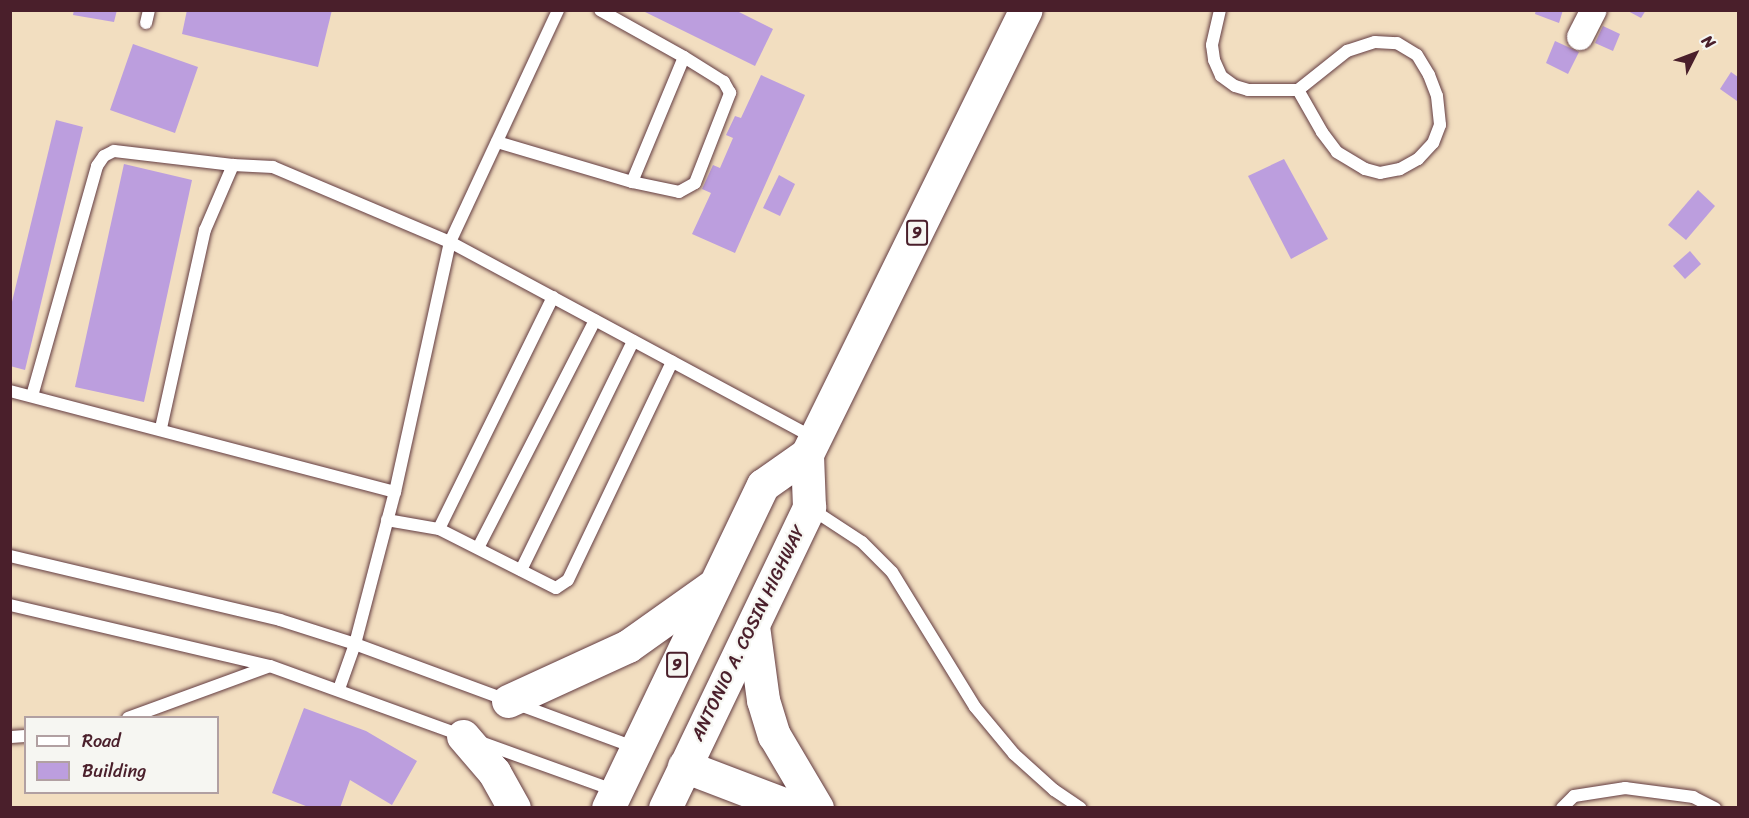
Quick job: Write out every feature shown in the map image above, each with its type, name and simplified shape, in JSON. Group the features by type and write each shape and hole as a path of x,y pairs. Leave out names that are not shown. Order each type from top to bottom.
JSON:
{"main road":[{"name":"ANTONIO A. COSIN HIGHWAY","path":"663,807 809,507 811,446 1025,10"},
{"name":"ANTONIO A. COSIN HIGHWAY","path":"612,799 763,485 811,446"},
{"path":"508,700 628,646 717,582"},
{"path":"752,625 763,700 774,735 817,807"},
{"path":"463,736 494,772 514,807"},
{"path":"637,748 794,807"},
{"path":"612,799 663,807"}],"street":[{"path":"1580,37 1594,10"}],"lane":[{"path":"339,689 355,644 395,492 450,242 558,10"},
{"path":"497,142 632,182 678,192 695,183 730,93 724,82 600,10"},
{"path":"1220,10 1212,45 1221,76 1248,90 1298,90 1347,51 1375,42 1397,43 1417,55 1429,75 1437,96 1440,125 1433,143 1418,159 1400,169 1380,173 1365,169 1338,152 1298,90"},
{"path":"632,182 684,57"},
{"path":"32,396 97,166 104,156 114,151 233,165 273,167 450,242 672,362 811,446"},
{"path":"161,428 205,230 233,165"},
{"path":"439,529 553,297"},
{"path":"478,548 596,320"},
{"path":"521,570 633,341"},
{"path":"387,520 439,529 556,588 568,580 672,362"},
{"path":"10,391 161,428 395,492"},
{"path":"809,507 862,542 892,572 975,707 1014,754 1054,790 1081,807"},
{"path":"10,556 280,620 355,644 637,748"},
{"path":"10,605 270,666 339,689 463,736 612,799"},
{"path":"131,716 270,666"},
{"path":"1562,807 1574,796 1625,788 1693,797 1715,807"}],"building":[{"path":"74,10 117,10 114,22 73,15"},
{"path":"187,10 332,10 318,67 182,34"},
{"path":"641,10 735,10 773,29 755,66"},
{"path":"1536,10 1563,10 1559,23 1535,14"},
{"path":"1626,10 1646,10 1641,18"},
{"path":"1603,26 1620,34 1613,51 1595,43"},
{"path":"1555,41 1579,52 1568,74 1546,63"},
{"path":"133,44 198,67 175,133 110,110"},
{"path":"1731,72 1738,77 1737,101 1720,89"},
{"path":"761,75 805,95 735,253 692,234 711,193 702,189 713,165 720,168 733,138 726,135 735,116 741,118"},
{"path":"56,120 83,127 25,370 10,366 10,310"},
{"path":"1284,159 1328,239 1291,259 1248,176"},
{"path":"124,164 192,180 144,402 75,387"},
{"path":"779,175 795,184 780,216 763,208"},
{"path":"1698,190 1715,206 1686,240 1668,225"},
{"path":"1690,251 1701,264 1685,279 1673,266"},
{"path":"304,708 366,731 417,761 392,805 350,780 340,808 311,808 272,793"}]}
